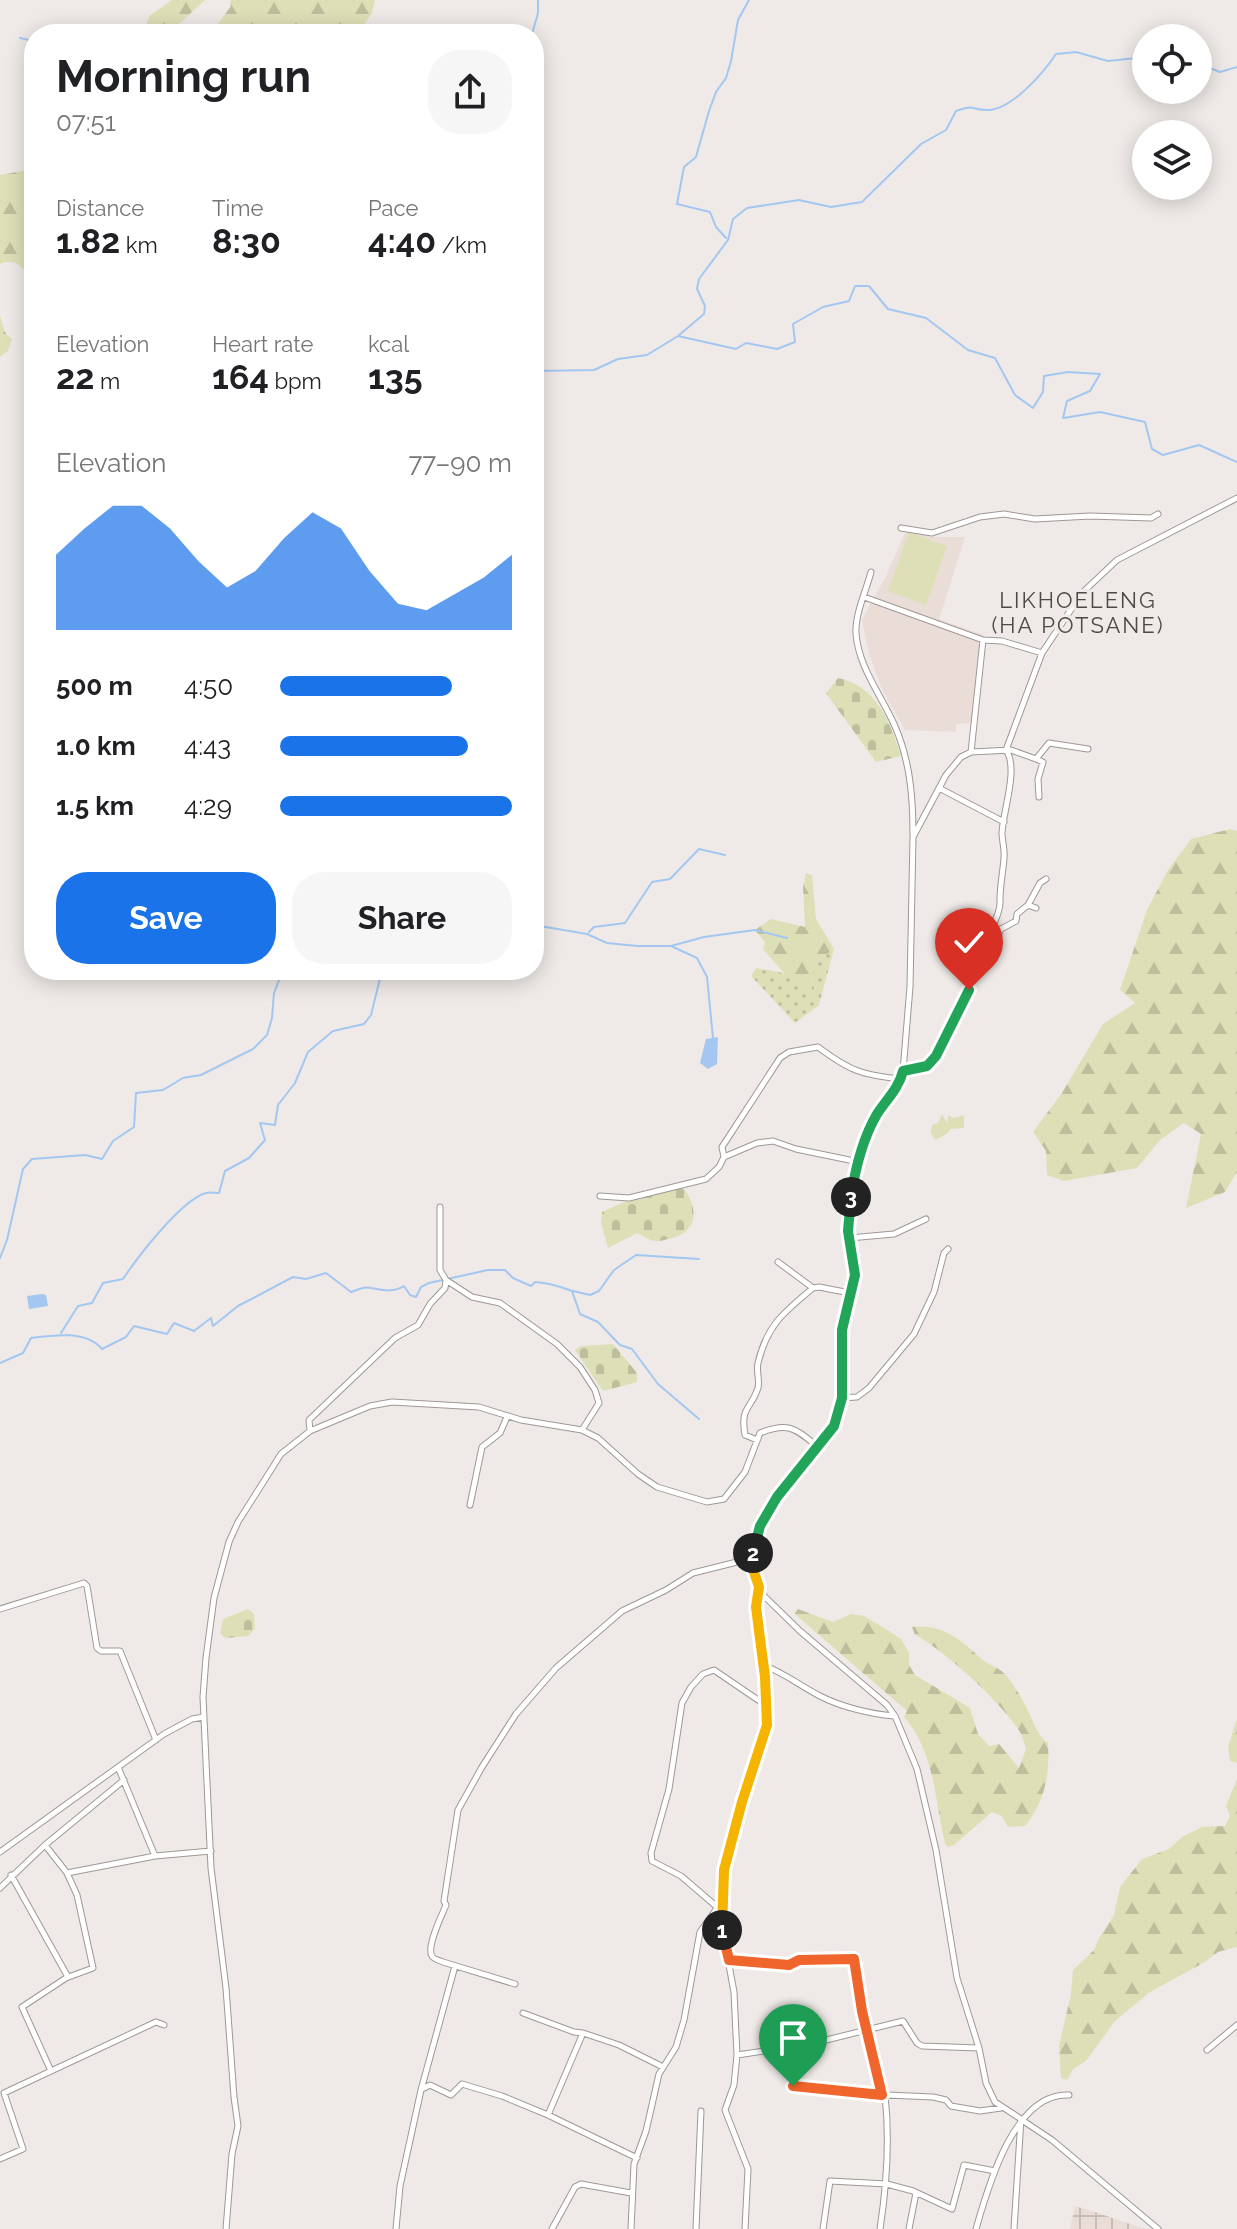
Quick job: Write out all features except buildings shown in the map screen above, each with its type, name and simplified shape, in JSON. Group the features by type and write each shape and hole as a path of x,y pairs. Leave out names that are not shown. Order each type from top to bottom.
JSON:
{"street":[{"path":"1006,750 1042,653 1082,593 1117,560 1237,498"},
{"path":"901,528 932,533 980,517 1004,514 1035,519 1151,518 1158,514"},
{"path":"871,572 856,628 857,644 872,682 895,725 912,789 910,987 903,1071 871,1126 853,1184 849,1238 855,1275 842,1330 842,1398 834,1426 777,1497 753,1547 753,1558 761,1593 800,1631 887,1705 895,1716 917,1769 936,1850 957,1978 979,2048 986,2083 995,2102 1052,2140 1158,2229"},
{"path":"864,597 983,640 1002,641 1042,653"},
{"path":"971,752 983,640"},
{"path":"1036,759 1049,743 1088,749"},
{"path":"903,1071 927,1066 936,1056 960,1011 1001,900 999,893 1010,767 1006,750"},
{"path":"913,837 952,766 971,752 1006,750 1043,762 1038,779 1039,797"},
{"path":"939,788 1004,822"},
{"path":"981,955 991,948 1001,929 1016,921 1017,914 1028,905 1040,883 1046,879"},
{"path":"1028,905 1036,908"},
{"path":"600,1196 629,1198 706,1179 719,1167 724,1157 722,1147 772,1068 789,1052 818,1047 852,1070 901,1079"},
{"path":"724,1157 757,1143 773,1141 859,1162"},
{"path":"440,1207 440,1270 446,1280 472,1297 500,1303 516,1313 557,1344 580,1367 595,1390 599,1403 582,1430"},
{"path":"849,1238 894,1234 926,1219"},
{"path":"842,1398 857,1397 869,1388 914,1334 927,1308 944,1253 948,1249"},
{"path":"778,1262 813,1288"},
{"path":"310,1431 309,1420 395,1338 418,1325 430,1304 445,1288 446,1280"},
{"path":"757,1440 745,1435 743,1415 758,1388 757,1368 763,1346 780,1315 813,1288 850,1293"},
{"path":"226,2229 232,2154 238,2126 211,1851 203,1697 209,1629 229,1542 238,1522 281,1454 310,1431 370,1406 392,1402 479,1407 545,1426 582,1430 598,1438 657,1487 707,1502 724,1499 733,1489 745,1472 760,1433 780,1426 796,1429 818,1447"},
{"path":"470,1505 482,1447 500,1433 507,1417"},
{"path":"515,1984 431,1956 446,1905 451,1844 458,1810 482,1767 516,1714 556,1668 622,1611 693,1573 753,1558"},
{"path":"0,1609 84,1583 97,1648 101,1651 120,1651 156,1740"},
{"path":"745,2229 748,2169 725,2110 734,2085 736,2019 719,1912 724,1870 767,1725 756,1607 759,1587"},
{"path":"763,1665 784,1672 830,1700 876,1715 895,1716"},
{"path":"719,1912 681,1876 652,1861 651,1853 669,1789 682,1703 703,1674 714,1670 765,1704"},
{"path":"0,1852 156,1740 192,1719 204,1717"},
{"path":"118,1767 155,1856"},
{"path":"0,1888 45,1845 124,1780"},
{"path":"45,1845 67,1873 77,1895 93,1968 68,1977 22,2007 51,2071"},
{"path":"67,1873 155,1856 211,1851"},
{"path":"11,1875 68,1977"},
{"path":"631,2229 631,2193 637,2158 663,2067 676,2047 684,2020 700,1932 713,1911 719,1912"},
{"path":"729,1960 789,1965 799,1960 854,1959 889,2136 887,2184 880,2229"},
{"path":"396,2229 400,2186 421,2090 455,1966"},
{"path":"523,2013 638,2054 663,2067"},
{"path":"737,2055 806,2045 903,2021 922,2046 979,2048"},
{"path":"0,2159 23,2149 2,2094 156,2022 164,2025"},
{"path":"1207,2050 1237,2025"},
{"path":"548,2115 583,2033"},
{"path":"421,2090 430,2085 451,2095 462,2084 502,2096 637,2158"},
{"path":"793,2086 933,2097 946,2100 951,2106 980,2111 1002,2107"},
{"path":"976,2229 995,2171 1021,2119 1053,2096 1069,2095"},
{"path":"696,2229 701,2111"},
{"path":"1014,2229 1021,2119"},
{"path":"823,2229 830,2181 887,2184 952,2209 964,2165 995,2171"},
{"path":"552,2229 575,2187 581,2184 631,2193"},
{"path":"909,2229 916,2193"}],"shaded area":[{"path":"906,531 931,537 965,537 939,619 983,635 971,723 956,724 956,732 905,730 882,689 869,654 862,620"},
{"path":"1075,2206 1092,2211 1145,2229 1070,2229"}],"green space":[{"path":"172,0 205,0 179,24 147,24 149,16"},
{"path":"230,0 375,0 372,13 364,24 218,24 231,6"},
{"path":"24,171 24,270 16,263 0,264 0,175"},
{"path":"0,316 6,334 12,339 8,351 0,357"},
{"path":"909,532 947,546 926,605 888,591"},
{"path":"838,678 851,682 872,697 887,718 901,756 876,762 826,693"},
{"path":"1230,829 1237,831 1237,1172 1225,1192 1186,1208 1201,1134 1184,1123 1160,1140 1137,1168 1064,1181 1047,1175 1046,1151 1033,1132 1062,1093 1103,1024 1135,1003 1120,990 1147,910 1168,870 1191,839"},
{"path":"806,873 812,875 816,919 834,949 814,963 811,994 784,973 763,949 765,942 755,930 771,919 805,927 803,887"},
{"path":"834,949 819,1005 795,1023 751,976 756,968 784,973 811,993 814,963"},
{"path":"942,1114 947,1123 948,1115 953,1118 964,1115 964,1128 950,1129 935,1140 931,1133 932,1125 938,1123"},
{"path":"676,1188 684,1189 694,1213 685,1232 658,1241 637,1233 608,1248 601,1223 602,1212 624,1202"},
{"path":"613,1344 637,1373 637,1382 603,1391 575,1350 581,1346"},
{"path":"248,1609 254,1614 255,1628 249,1636 225,1638 220,1633 223,1619"},
{"path":"798,1609 833,1622 851,1614 864,1616 901,1639 915,1675 970,1708 978,1734 989,1746 999,1744 1019,1768 1026,1749 1012,1721 956,1664 915,1635 912,1627 934,1628 952,1635 1003,1673 1013,1684 1040,1735 1048,1743 1045,1787 1025,1826 1008,1827 1002,1816 992,1812 948,1847 928,1761 904,1717 907,1711 797,1616 794,1613"},
{"path":"1237,1719 1237,1763 1230,1761 1228,1747"},
{"path":"1237,1779 1237,1947 1218,1952 1150,1992 1115,2021 1086,2061 1073,2069 1067,2080 1061,2078 1059,2046 1073,1970 1094,1950 1114,1915 1120,1887 1142,1859 1169,1849 1182,1837 1202,1827 1225,1826 1230,1816 1226,1806"}],"water":[{"path":"718,1037 717,1064 708,1069 700,1063 706,1039"},
{"path":"46,1295 48,1306 29,1309 27,1296"}],"waterway":[{"path":"535,24 538,0"},
{"path":"726,238 716,227 710,212 677,204 684,167 696,157 716,92 726,78 738,20 749,0"},
{"path":"20,38 24,39"},
{"path":"678,336 704,314 705,306 697,289 699,279 728,240 733,219 747,208 799,200 831,207 862,202 921,144 946,130 956,111 996,109 1006,104 1035,80 1056,54 1076,52 1108,61 1132,58"},
{"path":"1212,69 1220,72 1237,67"},
{"path":"544,371 594,370 618,359 647,355 678,336 736,349 746,343 777,349 795,342 793,324 823,307 849,301 855,286 869,286 888,309 926,318 968,350 995,358 1015,395 1033,408 1043,392 1044,376 1068,372 1100,374 1090,391 1067,401 1063,418 1100,412 1145,422 1152,449 1163,455 1199,445 1237,462"},
{"path":"589,932 594,927 625,923 652,882 670,879 699,849 725,855"},
{"path":"544,927 587,934 607,943 637,946 671,946 704,937 755,930 787,938"},
{"path":"671,946 697,958 707,977 713,1038"},
{"path":"0,1258 23,1169 32,1159 85,1155 102,1159 113,1141 134,1127 136,1093 163,1090 183,1078 201,1075 253,1049 267,1035 279,980"},
{"path":"61,1333 78,1306 92,1303 103,1283 123,1279 184,1206 206,1193 219,1193 225,1171 249,1158 265,1140 260,1123 275,1125 278,1105 295,1083 308,1052 333,1031 364,1024 371,1015 380,980"},
{"path":"573,1291 590,1295 599,1291 614,1270 636,1255 699,1259"},
{"path":"0,1363 23,1353 31,1338 78,1336 102,1349 126,1337 134,1326 167,1334 174,1323 194,1331 211,1318 213,1326 238,1306 293,1277 306,1279 326,1273 351,1292 366,1288 392,1290 404,1286 410,1295 416,1297 421,1287 429,1283 488,1270 505,1270 513,1278 531,1286 540,1282 572,1291 580,1314 598,1322 620,1345 632,1349 658,1384 699,1419"}],"district":[{"name":"LIKHOELENG (HA POTSANE)","path":"1078,612"}],"route":[{"path":"793,2086 882,2095 862,2011 854,1959 799,1960 789,1965 729,1960 723,1939 724,1870 767,1725 765,1677 756,1607 759,1587 754,1572 753,1547 760,1526 777,1497 834,1426 842,1398 842,1330 855,1275 848,1231 851,1200 861,1152 871,1126 898,1086 903,1071 927,1066 936,1056 969,990"}]}
